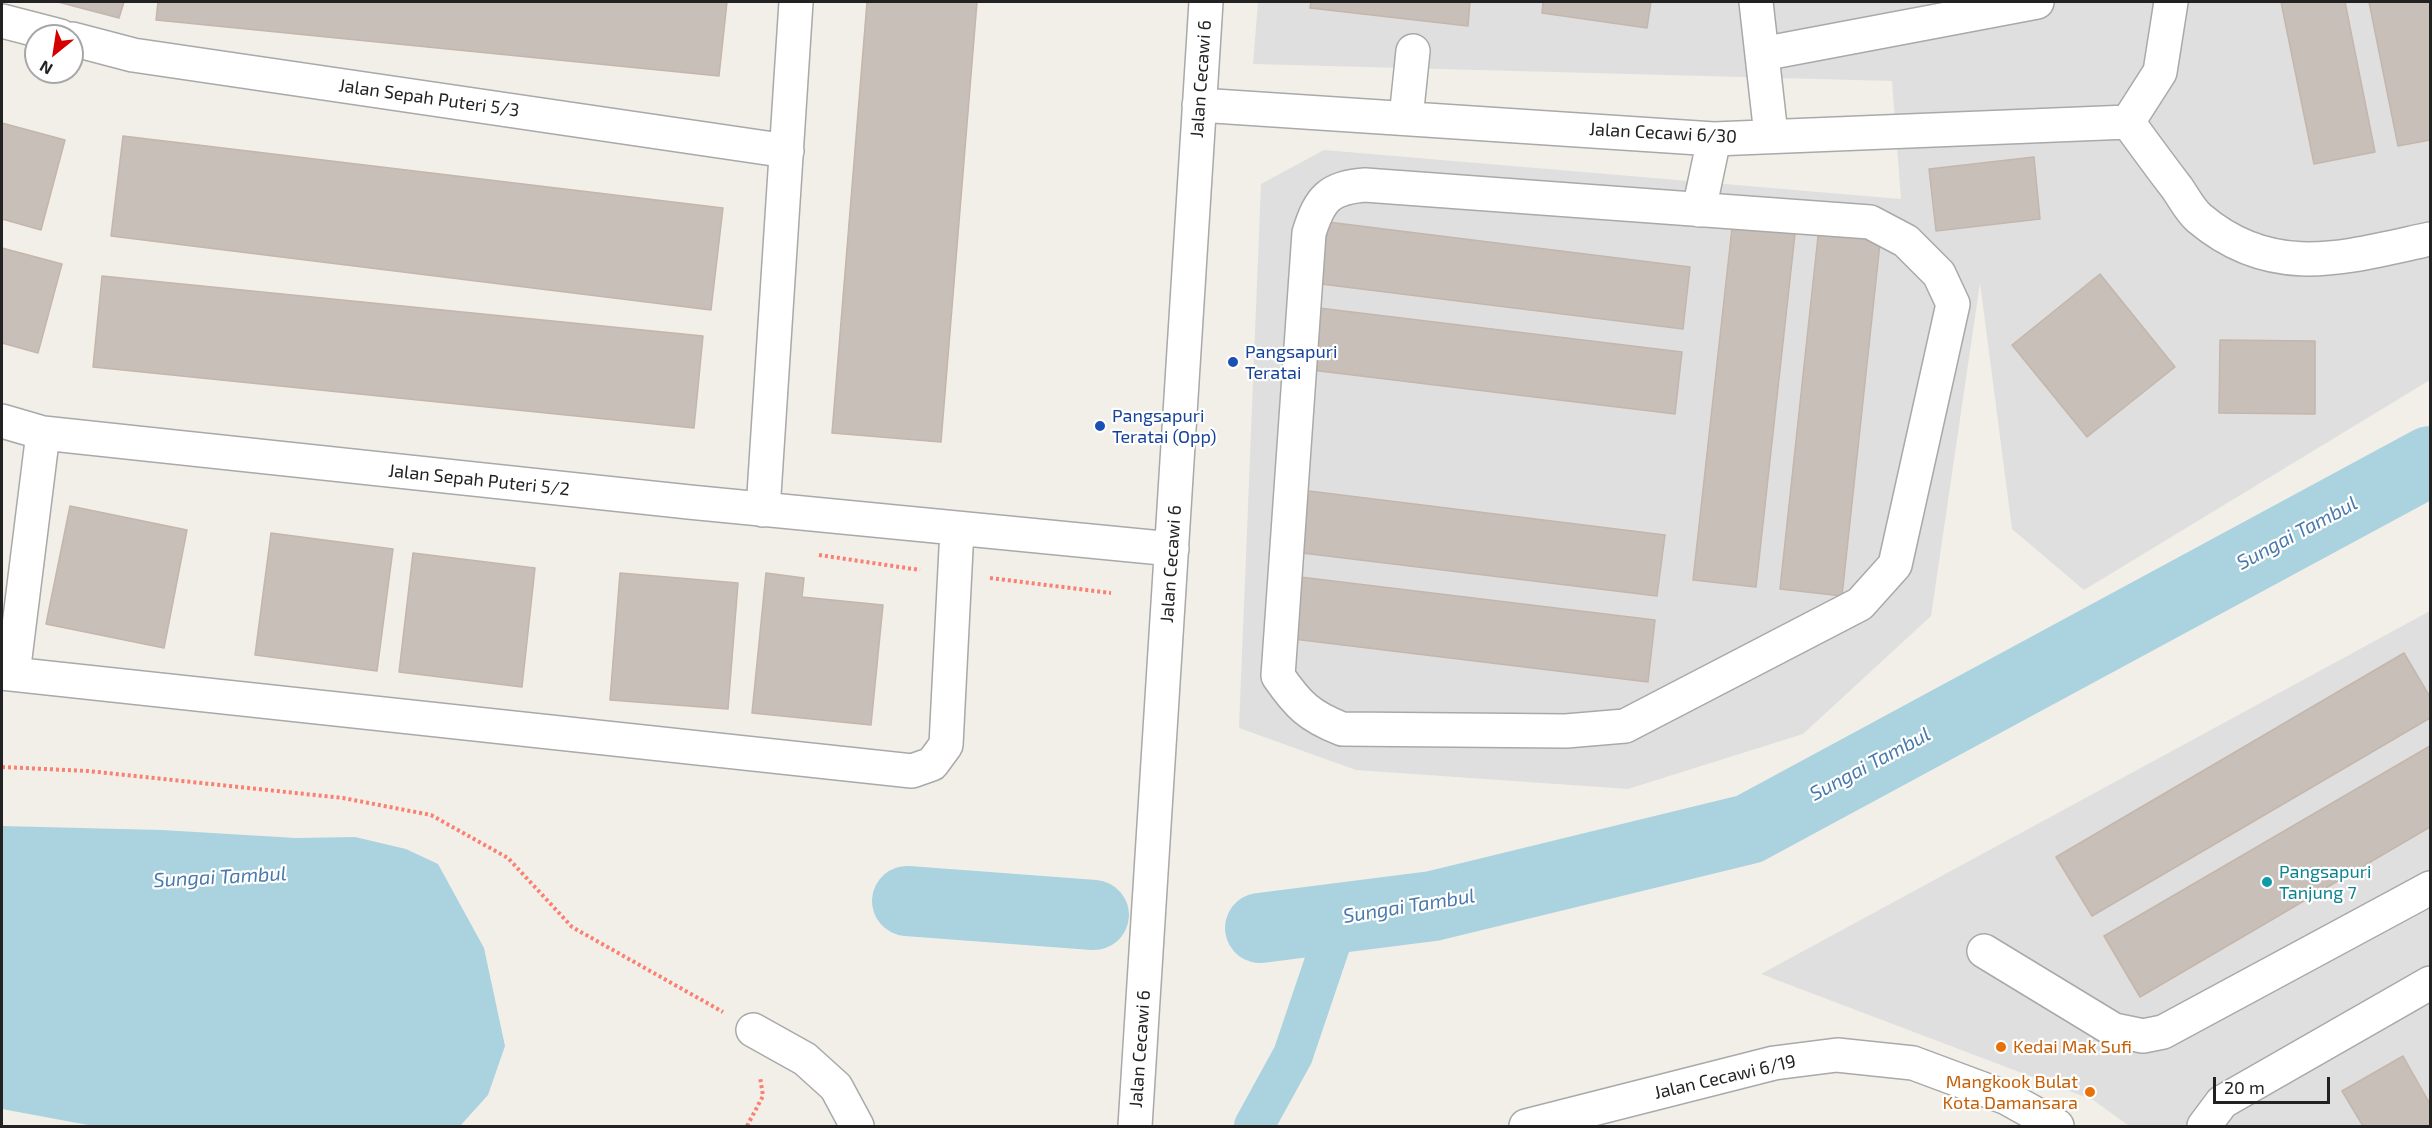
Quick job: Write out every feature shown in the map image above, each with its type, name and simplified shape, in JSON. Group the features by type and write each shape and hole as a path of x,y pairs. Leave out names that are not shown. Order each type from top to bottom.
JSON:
{"street":[{"path":"763,510 796,2"},
{"name":"Jalan Cecawi 6","path":"1135,1126 1206,2"},
{"path":"1756,2 1771,135"},
{"path":"1762,54 2037,2"},
{"path":"2171,2 2160,72 2128,122 2198,217 2233,240 2264,253 2297,261 2357,255 2430,238"},
{"path":"2,21 24,27"},
{"name":"Jalan Sepah Puteri 5/3","path":"84,42 133,55 787,151"},
{"path":"1406,118 1413,51"},
{"name":"Jalan Cecawi 6/30","path":"1199,105 1714,139 2128,122"},
{"path":"1699,210 1714,139"},
{"path":"1365,185 1699,210 1870,222 1906,241 1939,274 1953,304 1894,565 1860,604 1626,726 1566,731 1342,729 1318,719 1296,703 1278,676 1279,642 1309,232 1316,210 1329,194 1345,187 1365,185"},
{"name":"Jalan Sepah Puteri 5/2","path":"2,421 43,433 763,510 1172,549"},
{"path":"43,433 7,674 912,771 932,764 946,745 957,529"},
{"path":"1984,951 2114,1030 2143,1036 2163,1032 2430,888"},
{"path":"2204,1126 2222,1102 2430,983"},
{"path":"753,1030 805,1059 836,1087 857,1126"},
{"name":"Jalan Cecawi 6/19","path":"1526,1126 1774,1063 1837,1055 1913,1063 2007,1098 2057,1126"}],"path":[{"path":"2,767 87,771 332,797 431,815 508,858 572,927 753,1030 763,1095 747,1126"}],"shaded area":[{"path":"1258,2 2430,2 2430,380 2084,590 2012,529 1980,283 1931,616 1803,734 1628,789 1356,770 1239,728 1261,184 1324,150 1901,199 1892,81 1253,64"},
{"path":"2430,611 2430,1126 2129,1126 2093,1100 1761,974"}],"water":[{"path":"2,826 162,830 296,838 355,837 406,849 438,864 484,948 505,1046 488,1095 460,1126 88,1125 2,1109"}],"building":[{"path":"58,2 124,2 119,18"},
{"path":"158,2 727,2 719,76 156,20"},
{"path":"867,2 977,2 941,442 832,433"},
{"path":"1311,2 1470,2 1468,26 1310,8"},
{"path":"1543,2 1651,2 1647,28 1542,13"},
{"path":"2281,2 2345,2 2375,152 2314,164"},
{"path":"2369,2 2430,2 2430,140 2398,146"},
{"path":"2,123 65,140 41,230 2,219"},
{"path":"123,136 723,208 711,310 111,236"},
{"path":"2034,157 2040,219 1936,231 1929,169"},
{"path":"1733,219 1796,225 1756,587 1693,580"},
{"path":"1328,222 1690,267 1683,329 1321,284"},
{"path":"1819,227 1881,234 1842,596 1780,589"},
{"path":"2,248 62,264 38,353 2,343"},
{"path":"2100,274 2175,367 2087,437 2012,345"},
{"path":"102,276 703,336 694,428 93,367"},
{"path":"1319,308 1682,352 1675,414 1311,370"},
{"path":"2220,340 2315,341 2315,414 2219,413"},
{"path":"1301,490 1665,535 1657,596 1294,552"},
{"path":"70,506 187,530 164,648 46,624"},
{"path":"271,533 393,549 377,671 255,655"},
{"path":"413,553 535,568 522,687 399,672"},
{"path":"620,573 738,583 728,709 610,700"},
{"path":"766,573 804,578 802,597 883,605 871,725 752,713"},
{"path":"1292,576 1655,620 1648,682 1285,638"},
{"path":"2404,653 2430,697 2430,718 2092,916 2056,857"},
{"name":"Pangsapuri Tanjung 7","path":"2430,746 2430,827 2140,997 2104,936"},
{"path":"2403,1056 2430,1104 2430,1126 2363,1126 2342,1091"}],"waterway":[{"name":"Sungai Tambul","path":"1260,928 1433,906 1749,829 2430,461"},
{"name":"Sungai Tambul","path":"907,901 1094,915"},
{"path":"1254,1126 1293,1055 1339,919"}],"place":[{"name":"Pangsapuri Teratai","path":"1233,362"},
{"name":"Pangsapuri Teratai (Opp)","path":"1100,426"},
{"name":"Pangsapuri Tanjung 7","path":"2267,882"},
{"name":"Kedai Mak Sufi","path":"2001,1047"},
{"name":"Mangkook Bulat Kota Damansara","path":"2090,1092"}]}
